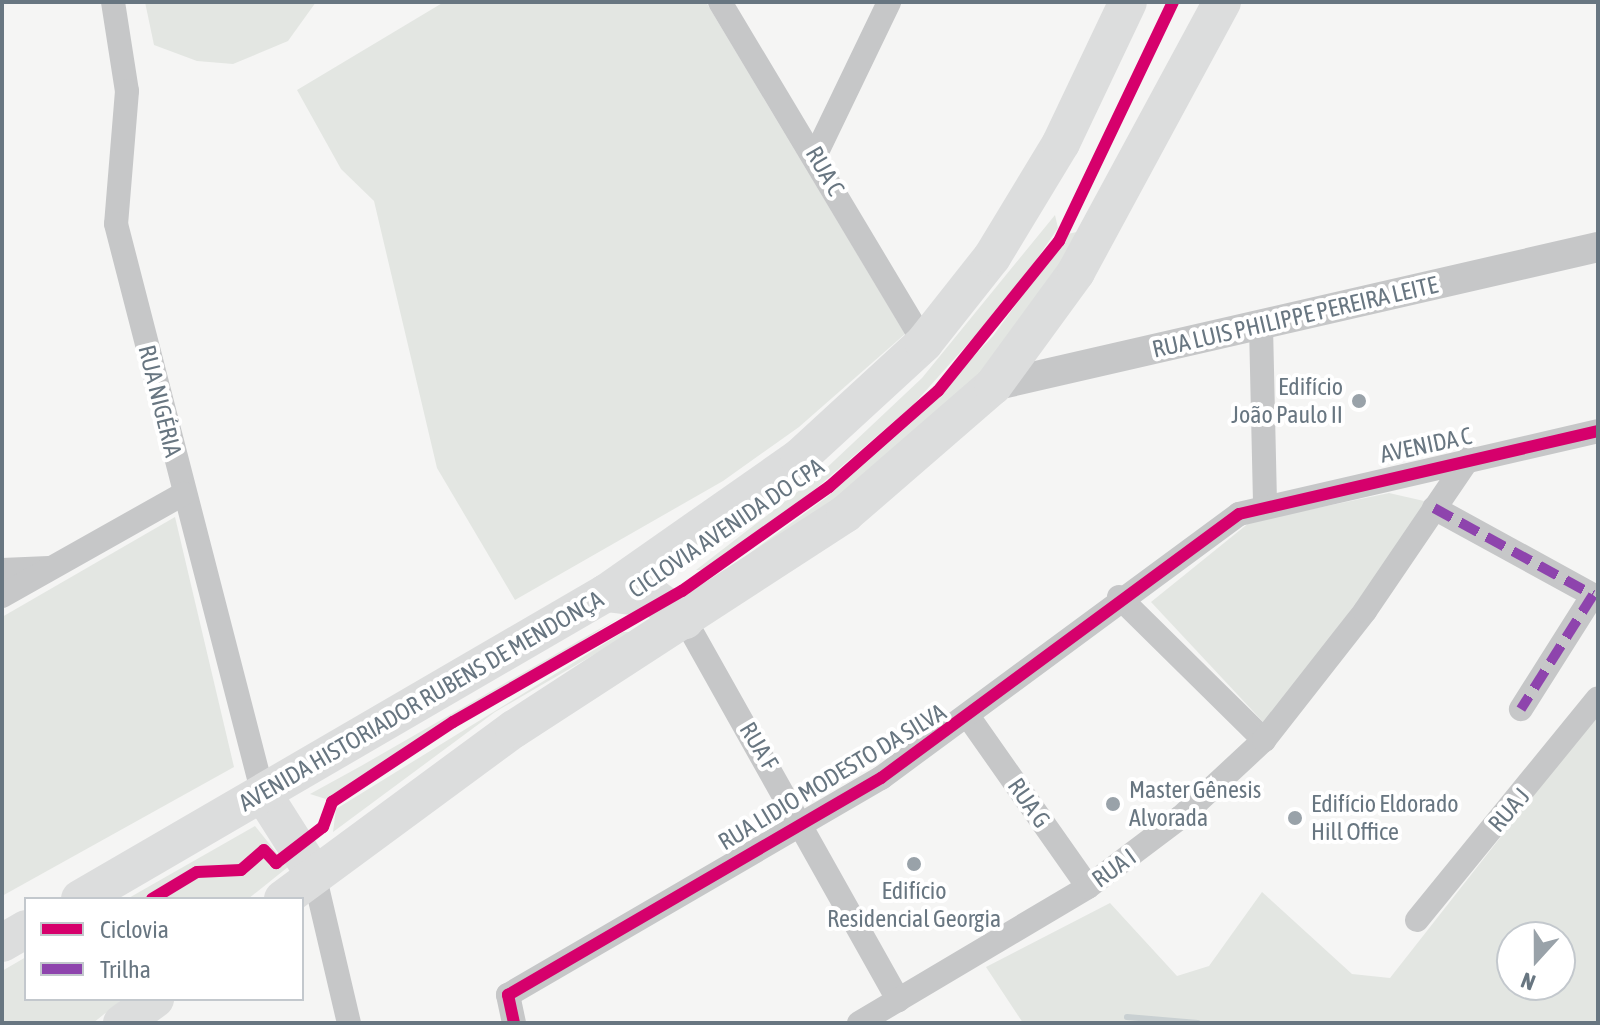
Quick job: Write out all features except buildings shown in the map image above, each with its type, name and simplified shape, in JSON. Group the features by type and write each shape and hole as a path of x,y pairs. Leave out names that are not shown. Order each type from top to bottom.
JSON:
{"main road":[{"name":"AVENIDA HISTORIADOR RUBENS DE MENDONÇA","path":"83,897 606,593 799,458 924,343 1031,194 1128,2"},
{"path":"285,897 502,737 845,514 993,386 1076,272 1222,2"},
{"path":"606,593 656,599 685,620"},
{"path":"263,794 314,874"},
{"path":"2,943 24,930"},
{"path":"122,1023 152,1001"}],"street":[{"name":"RUA NIGÉRIA","path":"113,2 127,91 116,224 183,494 263,794"},
{"name":"RUA C","path":"720,2 816,154 924,343"},
{"path":"816,154 889,2"},
{"name":"RUA LUIS PHILIPPE PEREIRA LEITE","path":"993,386 1598,247"},
{"path":"1261,326 1265,504"},
{"name":"AVENIDA C","path":"1265,504 1598,431"},
{"name":"RUA I","path":"859,1023 1088,887 1181,817 1264,740 1469,458"},
{"path":"1407,471 1435,506 1593,595 1521,709"},
{"path":"2,596 183,494"},
{"name":"RUA LIDIO MODESTO DA SILVA","path":"514,1023 508,995 803,822 970,719 1179,552 1265,504"},
{"path":"2,570 51,567"},
{"path":"1119,597 1264,740"},
{"name":"RUA F","path":"685,620 803,822 898,1000"},
{"name":"RUA J","path":"1417,920 1598,698"},
{"name":"RUA G","path":"970,719 1088,887"},
{"path":"314,874 349,1023"}],"shaded area":[{"path":"145,2 316,2 288,41 233,64 197,61 154,45"},
{"path":"444,2 706,2 905,334 799,427 723,481 515,600 437,468 374,201 341,169 297,90"},
{"path":"1055,215 1058,228 1015,291 913,405 784,516 707,570 696,570 818,476 922,378"},
{"path":"1081,231 1066,265 981,375 867,480 728,569 827,497 911,423 993,336 1068,234"},
{"path":"1389,493 1424,501 1417,522 1265,724 1151,602 1250,522"},
{"path":"175,517 234,767 2,896 2,617"},
{"path":"622,616 329,800 310,794 361,766"},
{"path":"623,632 633,632 495,712 333,832 336,809"},
{"path":"1598,713 1598,1023 1023,1023 986,967 1110,903 1177,976 1209,966 1262,892 1352,974 1390,978"},
{"path":"255,826 288,867 250,897 131,897"},
{"path":"24,958 24,1001 120,1001 93,1023 2,1023 2,971"}],"waterway":[{"path":"1127,1017 1198,1023"}],"marked path":[{"path":"1434,508 1593,595 1521,709"}],"cycle path":[{"name":"CICLOVIA AVENIDA DO CPA","path":"155,897 197,872 241,870 264,850 276,863 323,827 332,802 453,722 682,591 829,487 938,391 1059,241 1173,2"},
{"path":"514,1023 508,995 881,778 1239,514 1598,431"}],"place":[{"name":"Edifício João Paulo II","path":"1359,401"},
{"name":"Master Gênesis Alvorada","path":"1113,804"},
{"name":"Edifício Eldorado Hill Office","path":"1295,818"},
{"name":"Edifício Residencial Georgia","path":"914,864"}]}
